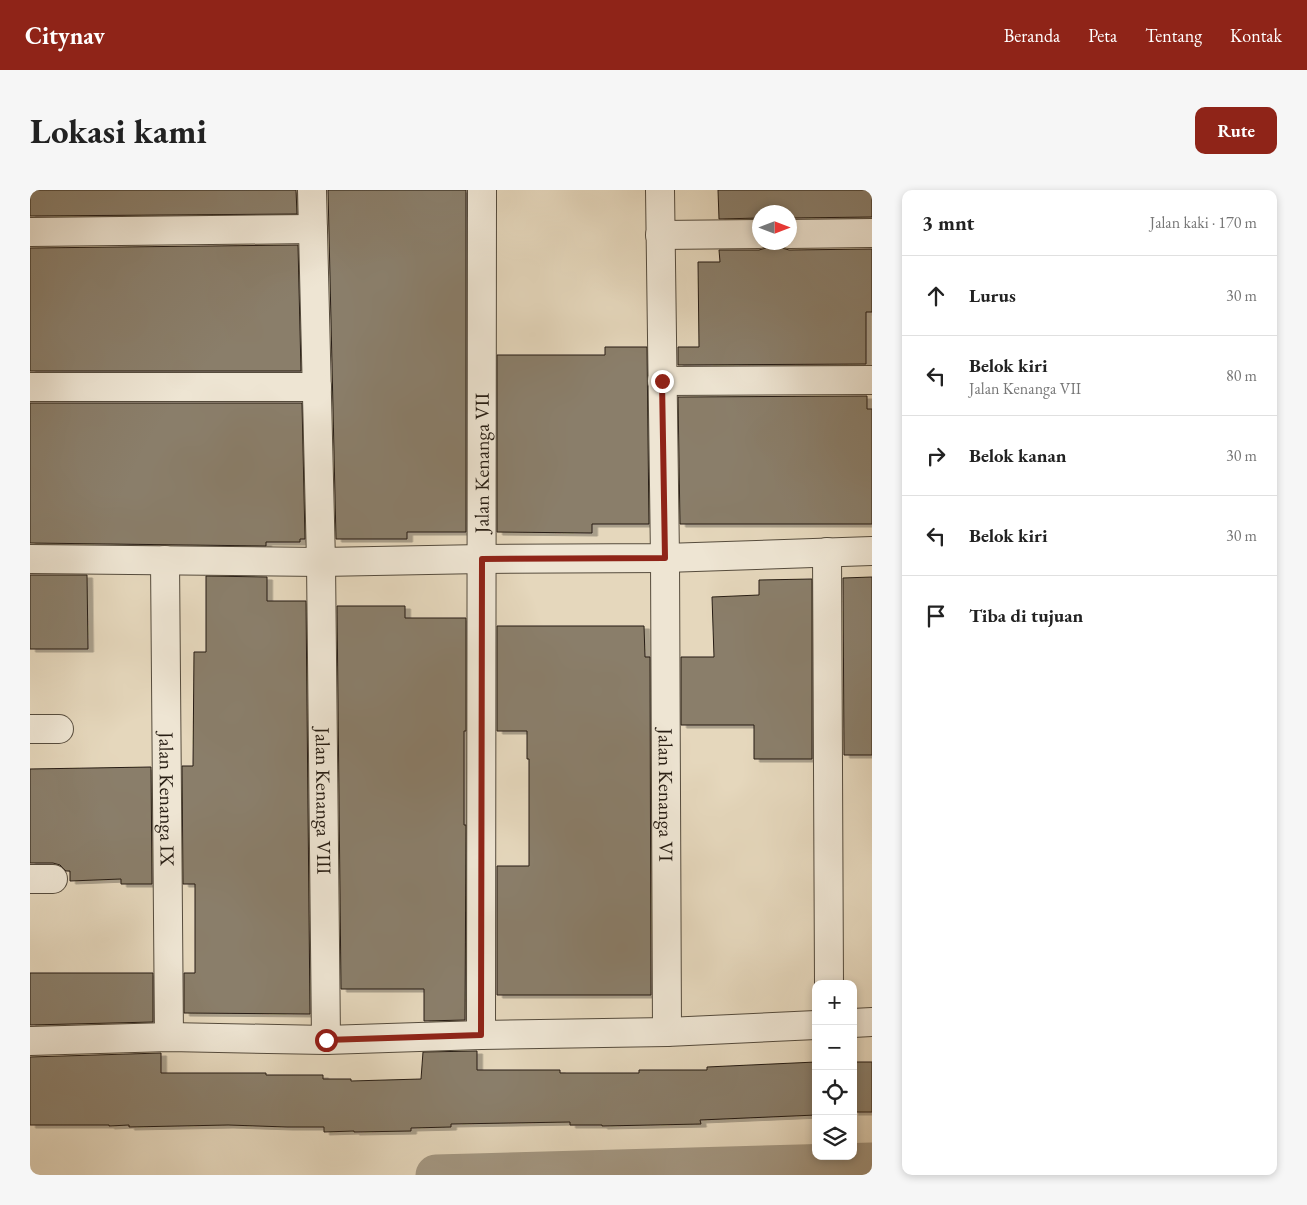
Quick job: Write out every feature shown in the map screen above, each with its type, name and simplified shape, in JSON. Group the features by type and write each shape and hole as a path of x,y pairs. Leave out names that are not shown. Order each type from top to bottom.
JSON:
{"street":[{"name":"Jalan Kenanga VIII","path":"312,190 321,562 326,1040"},
{"name":"Jalan Kenanga VII","path":"481,1035 482,190"},
{"name":"Jalan Kenanga VI","path":"660,190 665,558 668,1032"},
{"path":"30,232 313,229"},
{"path":"797,234 872,233"},
{"path":"660,235 752,234"},
{"path":"662,381 872,380"},
{"path":"30,387 317,387"},
{"path":"30,559 321,562 665,558 872,551"},
{"path":"827,552 829,980"},
{"name":"Jalan Kenanga IX","path":"165,560 169,1037"},
{"path":"30,729 58,729"},
{"path":"857,1023 872,1022"},
{"path":"30,1042 169,1037 326,1040 668,1032 812,1025"}],"building":[{"path":"30,190 296,190 297,214 30,216"},
{"path":"328,190 466,190 466,532 407,532 407,539 336,539"},
{"path":"718,190 872,190 872,217 797,218 797,205 752,205 752,218 719,219"},
{"path":"298,245 301,371 30,371 30,248"},
{"path":"872,249 872,312 866,312 866,364 678,365 678,347 699,347 698,262 720,262 719,250"},
{"path":"605,347 647,347 649,524 592,524 592,533 497,532 497,355 605,355"},
{"path":"867,396 867,409 872,409 872,524 680,524 678,397"},
{"path":"30,403 302,403 305,539 300,539 300,542 266,542 266,546 30,543"},
{"path":"30,575 87,575 88,649 30,649"},
{"path":"206,576 267,577 267,601 306,601 310,1014 184,1013 184,973 195,973 195,884 183,884 182,766 193,766 194,652 206,652"},
{"path":"872,577 872,755 844,755 843,578"},
{"path":"812,579 812,759 754,759 754,725 681,725 681,657 714,657 712,597 759,595 759,580"},
{"path":"337,606 405,606 405,618 466,618 466,731 464,731 464,825 466,825 465,1020 424,1021 424,989 341,989"},
{"path":"497,626 644,626 645,657 650,657 651,995 497,995 497,866 529,866 529,759 527,759 527,731 497,731"},
{"path":"151,767 152,884 121,884 121,879 70,881 70,871 66,871 60,865 53,863 30,863 30,769"},
{"path":"30,973 153,973 153,1022 30,1025"},
{"path":"477,1051 477,1070 560,1070 560,1073 639,1073 639,1070 707,1070 707,1067 812,1062 812,1115 700,1120 701,1124 602,1126 570,1125 570,1122 451,1124 451,1127 411,1128 411,1131 354,1132 324,1132 324,1127 30,1125 30,1057 161,1053 161,1073 323,1075 323,1079 351,1079 351,1081 421,1079 423,1052"},
{"path":"857,1062 872,1062 872,1112 857,1112"}],"waterway":[{"path":"436,1175 872,1163"}],"route":[{"path":"326,1040 481,1035 482,559 665,558 662,381"}]}
